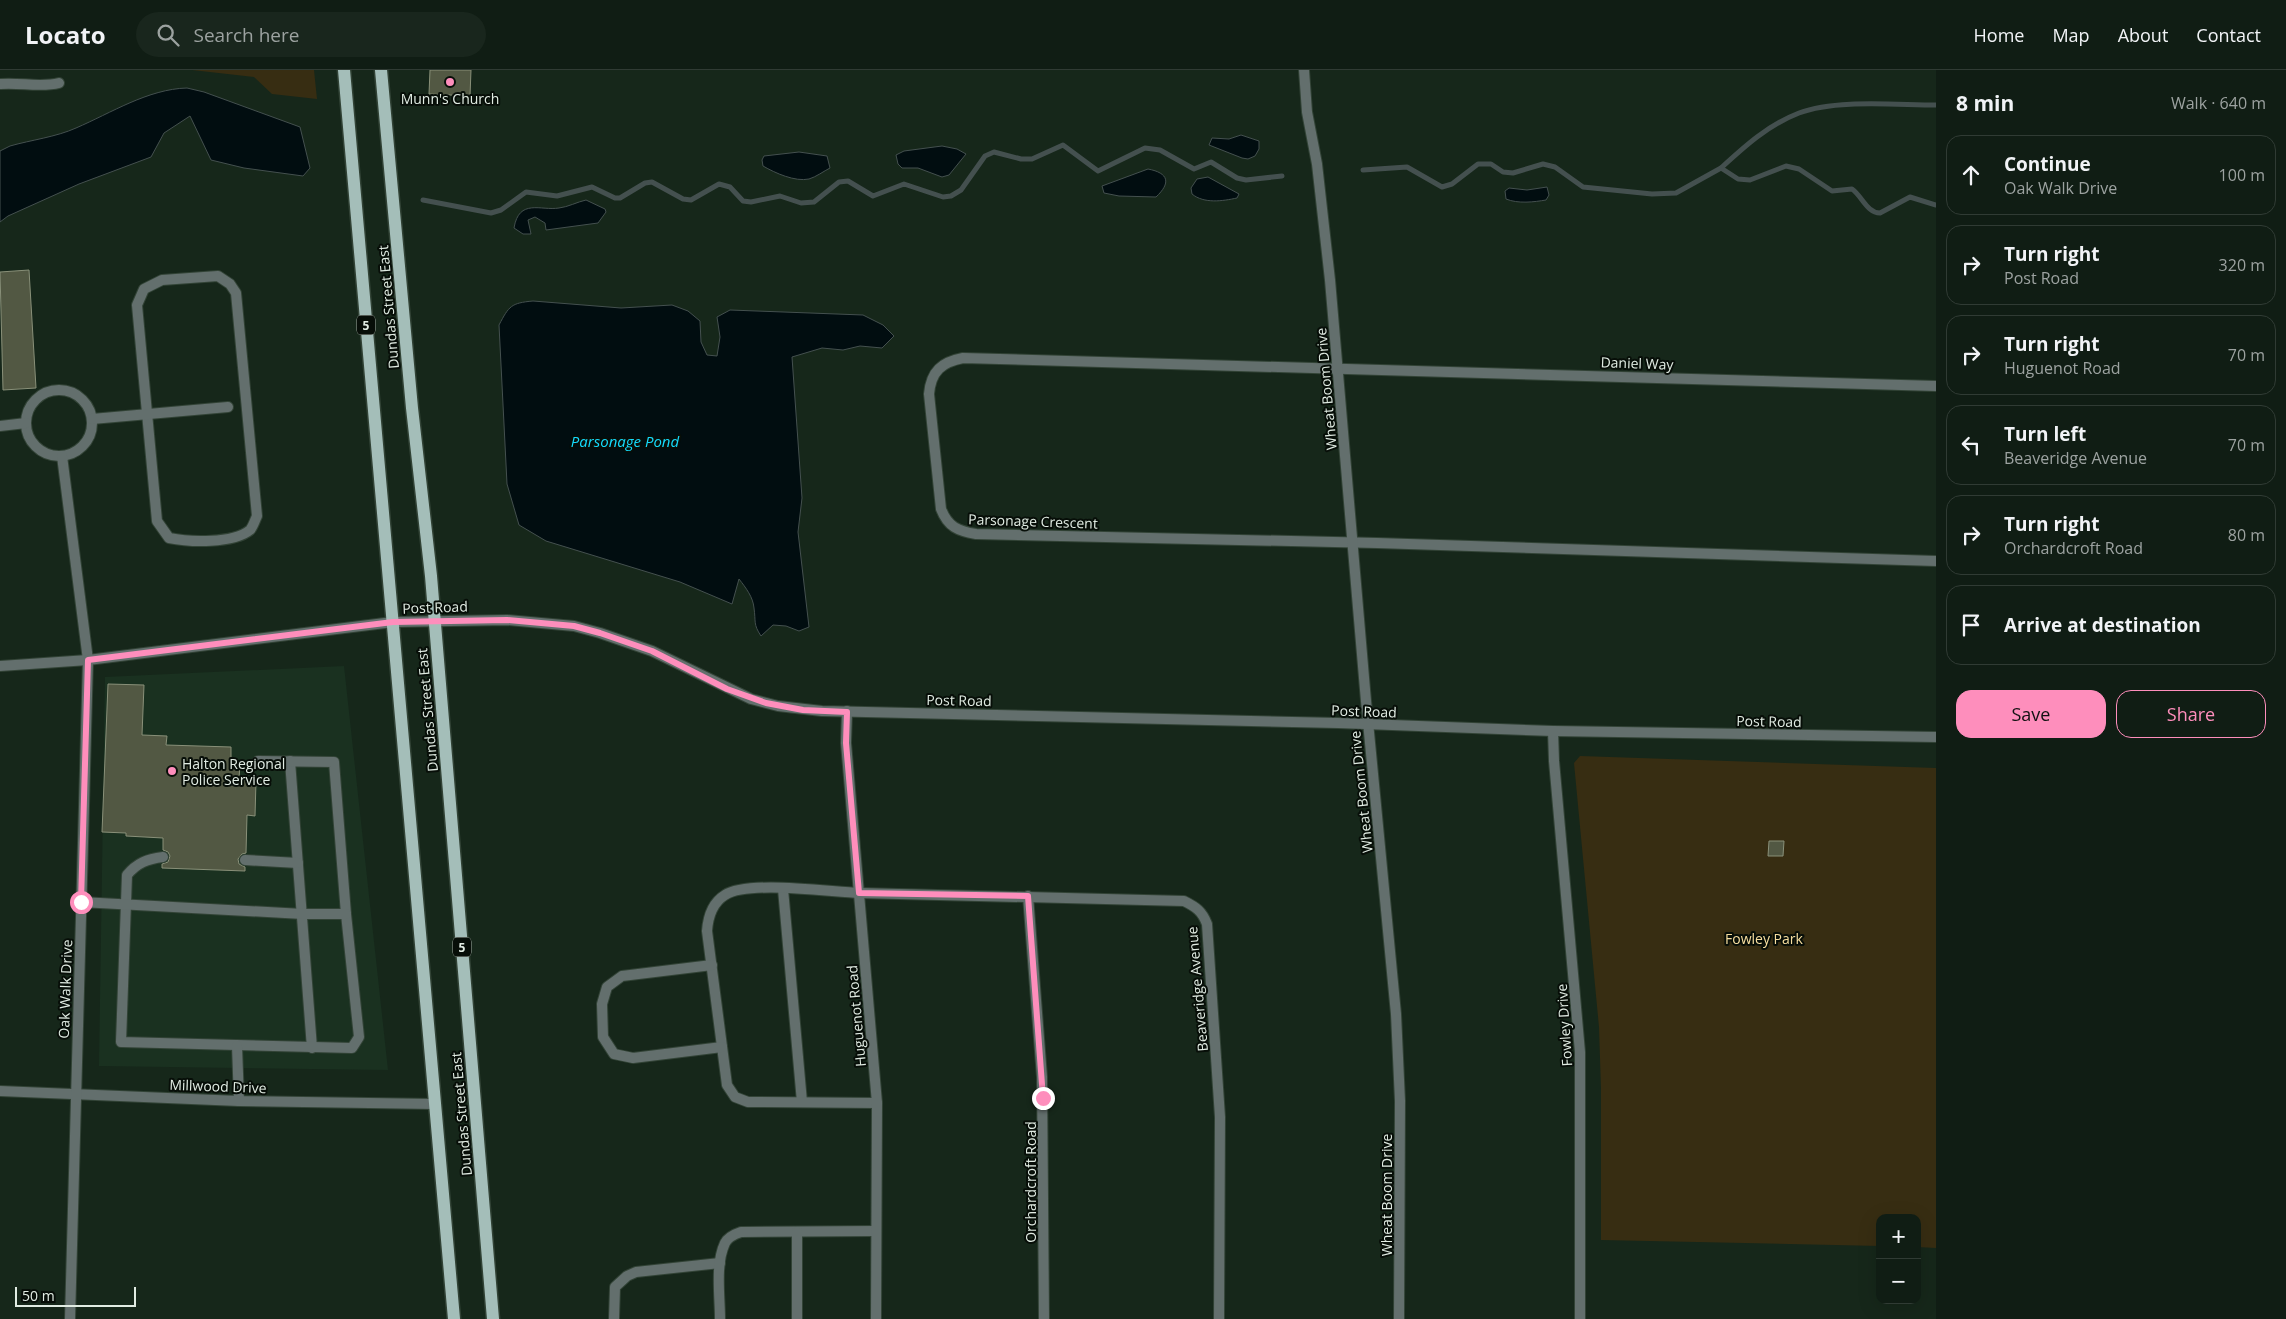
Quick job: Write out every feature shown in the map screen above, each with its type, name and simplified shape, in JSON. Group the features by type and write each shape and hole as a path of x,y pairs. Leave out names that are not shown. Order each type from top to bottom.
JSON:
{"main road":[{"name":"Dundas Street East","path":"344,70 454,1319"},
{"name":"Dundas Street East","path":"381,70 435,622 494,1319"}],"street":[{"name":"Wheat Boom Drive","path":"1304,70 1308,112 1318,164 1338,368 1368,725 1396,1014 1400,1101 1399,1319"},
{"name":"Wheat Boom Drive","path":"1309,70 1312,113 1310,115"},
{"path":"0,84 26,82 50,85 58,83"},
{"path":"218,276 230,284 236,293 257,516 251,529 233,538 186,541 169,538 157,521 148,412 137,305 144,289 162,280 218,276"},
{"name":"Parsonage Crescent","path":"1338,368 963,358 945,363 937,369 932,378 929,394 941,509 944,518 955,530 976,534 1353,543"},
{"name":"Daniel Way","path":"1338,368 1936,386"},
{"path":"59,390 79,397 90,410 92,419 90,435 86,442 75,452 62,456 54,456 38,449 28,435 26,423 27,415 36,400 50,392 59,390"},
{"path":"92,419 148,412 228,407"},
{"path":"0,426 26,423"},
{"name":"Oak Walk Drive","path":"62,456 88,660 70,1319"},
{"path":"1353,543 1936,561"},
{"name":"Post Road","path":"0,666 88,660 393,622 507,620 574,626 608,635 652,651 751,699 789,708 847,712 1554,731 1936,737"},
{"name":"Huguenot Road","path":"847,712 846,743 877,1103 876,1319"},
{"name":"Fowley Drive","path":"1554,731 1554,761 1580,1052 1580,1319"},
{"path":"162,857 151,858 136,865 127,875 124,904 122,1042 352,1048 359,1037 346,914 334,762 258,761"},
{"path":"290,761 312,1048"},
{"path":"245,860 298,863"},
{"name":"Beaveridge Avenue","path":"877,1103 748,1102 735,1097 727,1085 707,924 716,901 738,889 783,889 859,893 1184,901 1196,906 1203,914 1207,924 1219,1066 1219,1319"},
{"path":"783,889 802,1102"},
{"name":"Orchardcroft Road","path":"1028,896 1042,1077 1044,1319"},
{"path":"81,902 303,914 346,914"},
{"path":"712,965 622,976 607,987 604,996 602,1004 603,1037 614,1054 632,1058 722,1047"},
{"path":"237,1046 239,1101"},
{"name":"Millwood Drive","path":"0,1091 239,1101 435,1104"},
{"path":"720,1319 720,1263 725,1243 736,1234 876,1231"},
{"path":"797,1232 797,1319"},
{"path":"614,1319 615,1287 627,1276 636,1272 720,1263"}],"shaded area":[{"path":"344,666 388,1070 99,1066 105,677"}],"green space":[{"path":"192,70 314,70 317,99 272,94 254,77"},
{"name":"Fowley Park","path":"1580,756 1936,768 1936,1248 1921,1247 1921,1214 1876,1214 1876,1246 1601,1240 1599,1027 1574,763"}],"water":[{"path":"187,88 204,92 300,127 310,168 303,176 244,168 211,160 190,116 164,133 151,157 79,184 8,216 0,222 0,151 10,146 68,131 144,97 172,89"},
{"path":"1241,135 1259,141 1259,149 1255,156 1248,159 1242,158 1209,145 1212,138 1229,139"},
{"path":"942,146 957,149 966,154 949,175 942,177 918,168 902,168 898,164 896,155 904,151"},
{"path":"799,152 827,156 830,168 812,178 803,180 785,176 763,166 762,160 764,156"},
{"path":"1148,169 1160,173 1166,179 1164,187 1156,197 1119,196 1104,193 1102,186"},
{"path":"1208,177 1239,194 1237,198 1220,201 1208,200 1192,194 1191,188 1197,179"},
{"path":"1547,187 1549,195 1546,200 1521,202 1506,199 1505,191 1509,188 1527,190"},
{"path":"586,200 605,209 606,212 598,223 546,230 545,223 535,217 528,220 531,234 523,234 514,228 517,219 526,209 566,207"},
{"name":"Parsonage Pond","path":"533,301 621,308 672,305 688,311 700,321 701,342 707,355 717,356 720,337 717,317 730,310 863,315 883,325 894,336 882,348 860,346 843,350 822,348 792,357 802,498 798,532 809,627 799,631 786,626 773,625 761,636 756,626 752,600 747,589 739,579 732,604 680,582 546,541 519,525 507,484 499,325 508,310 515,304"}],"building":[{"name":"Munn's Church","path":"430,70 471,70 470,96 429,94"},
{"path":"29,270 36,388 3,390 0,272"},
{"name":"Halton Regional Police Service","path":"108,684 144,685 142,735 167,736 166,745 231,747 231,762 240,762 239,780 256,781 255,816 247,815 246,853 242,854 238,859 239,864 245,867 245,871 162,868 162,864 168,862 170,856 168,852 163,850 163,838 126,836 126,833 102,832"},
{"path":"1769,841 1784,841 1783,856 1768,856"}],"waterway":[{"path":"1721,168 1767,130 1799,113 1848,104 1936,105"},
{"path":"423,200 491,213 501,210 526,192 557,196 592,187 615,198 620,198 645,183 652,182 683,199 691,200 719,184 730,187 743,201 751,202 780,196 801,203 814,202 839,182 848,181 873,196 904,184 943,197 951,196 961,190 985,156 994,152 1021,159 1032,159 1063,145 1098,171 1145,148 1160,150 1194,169 1211,162 1237,178 1246,180 1282,176"},
{"path":"1363,170 1407,167 1442,187 1452,184 1478,164 1491,164 1503,172 1513,173 1543,164 1555,167 1583,187 1652,194 1676,193 1721,168 1738,179 1750,180 1786,166 1799,169 1832,191 1852,189 1875,212 1880,213 1910,197 1936,205"}],"place":[{"name":"Munn's Church","path":"450,82"},
{"name":"Halton Regional Police Service","path":"172,771"}],"route":[{"path":"81,902 88,660 393,622 507,620 574,626 624,640 652,651 751,699 789,708 847,712 846,743 859,893 1028,896 1043,1098"}]}
